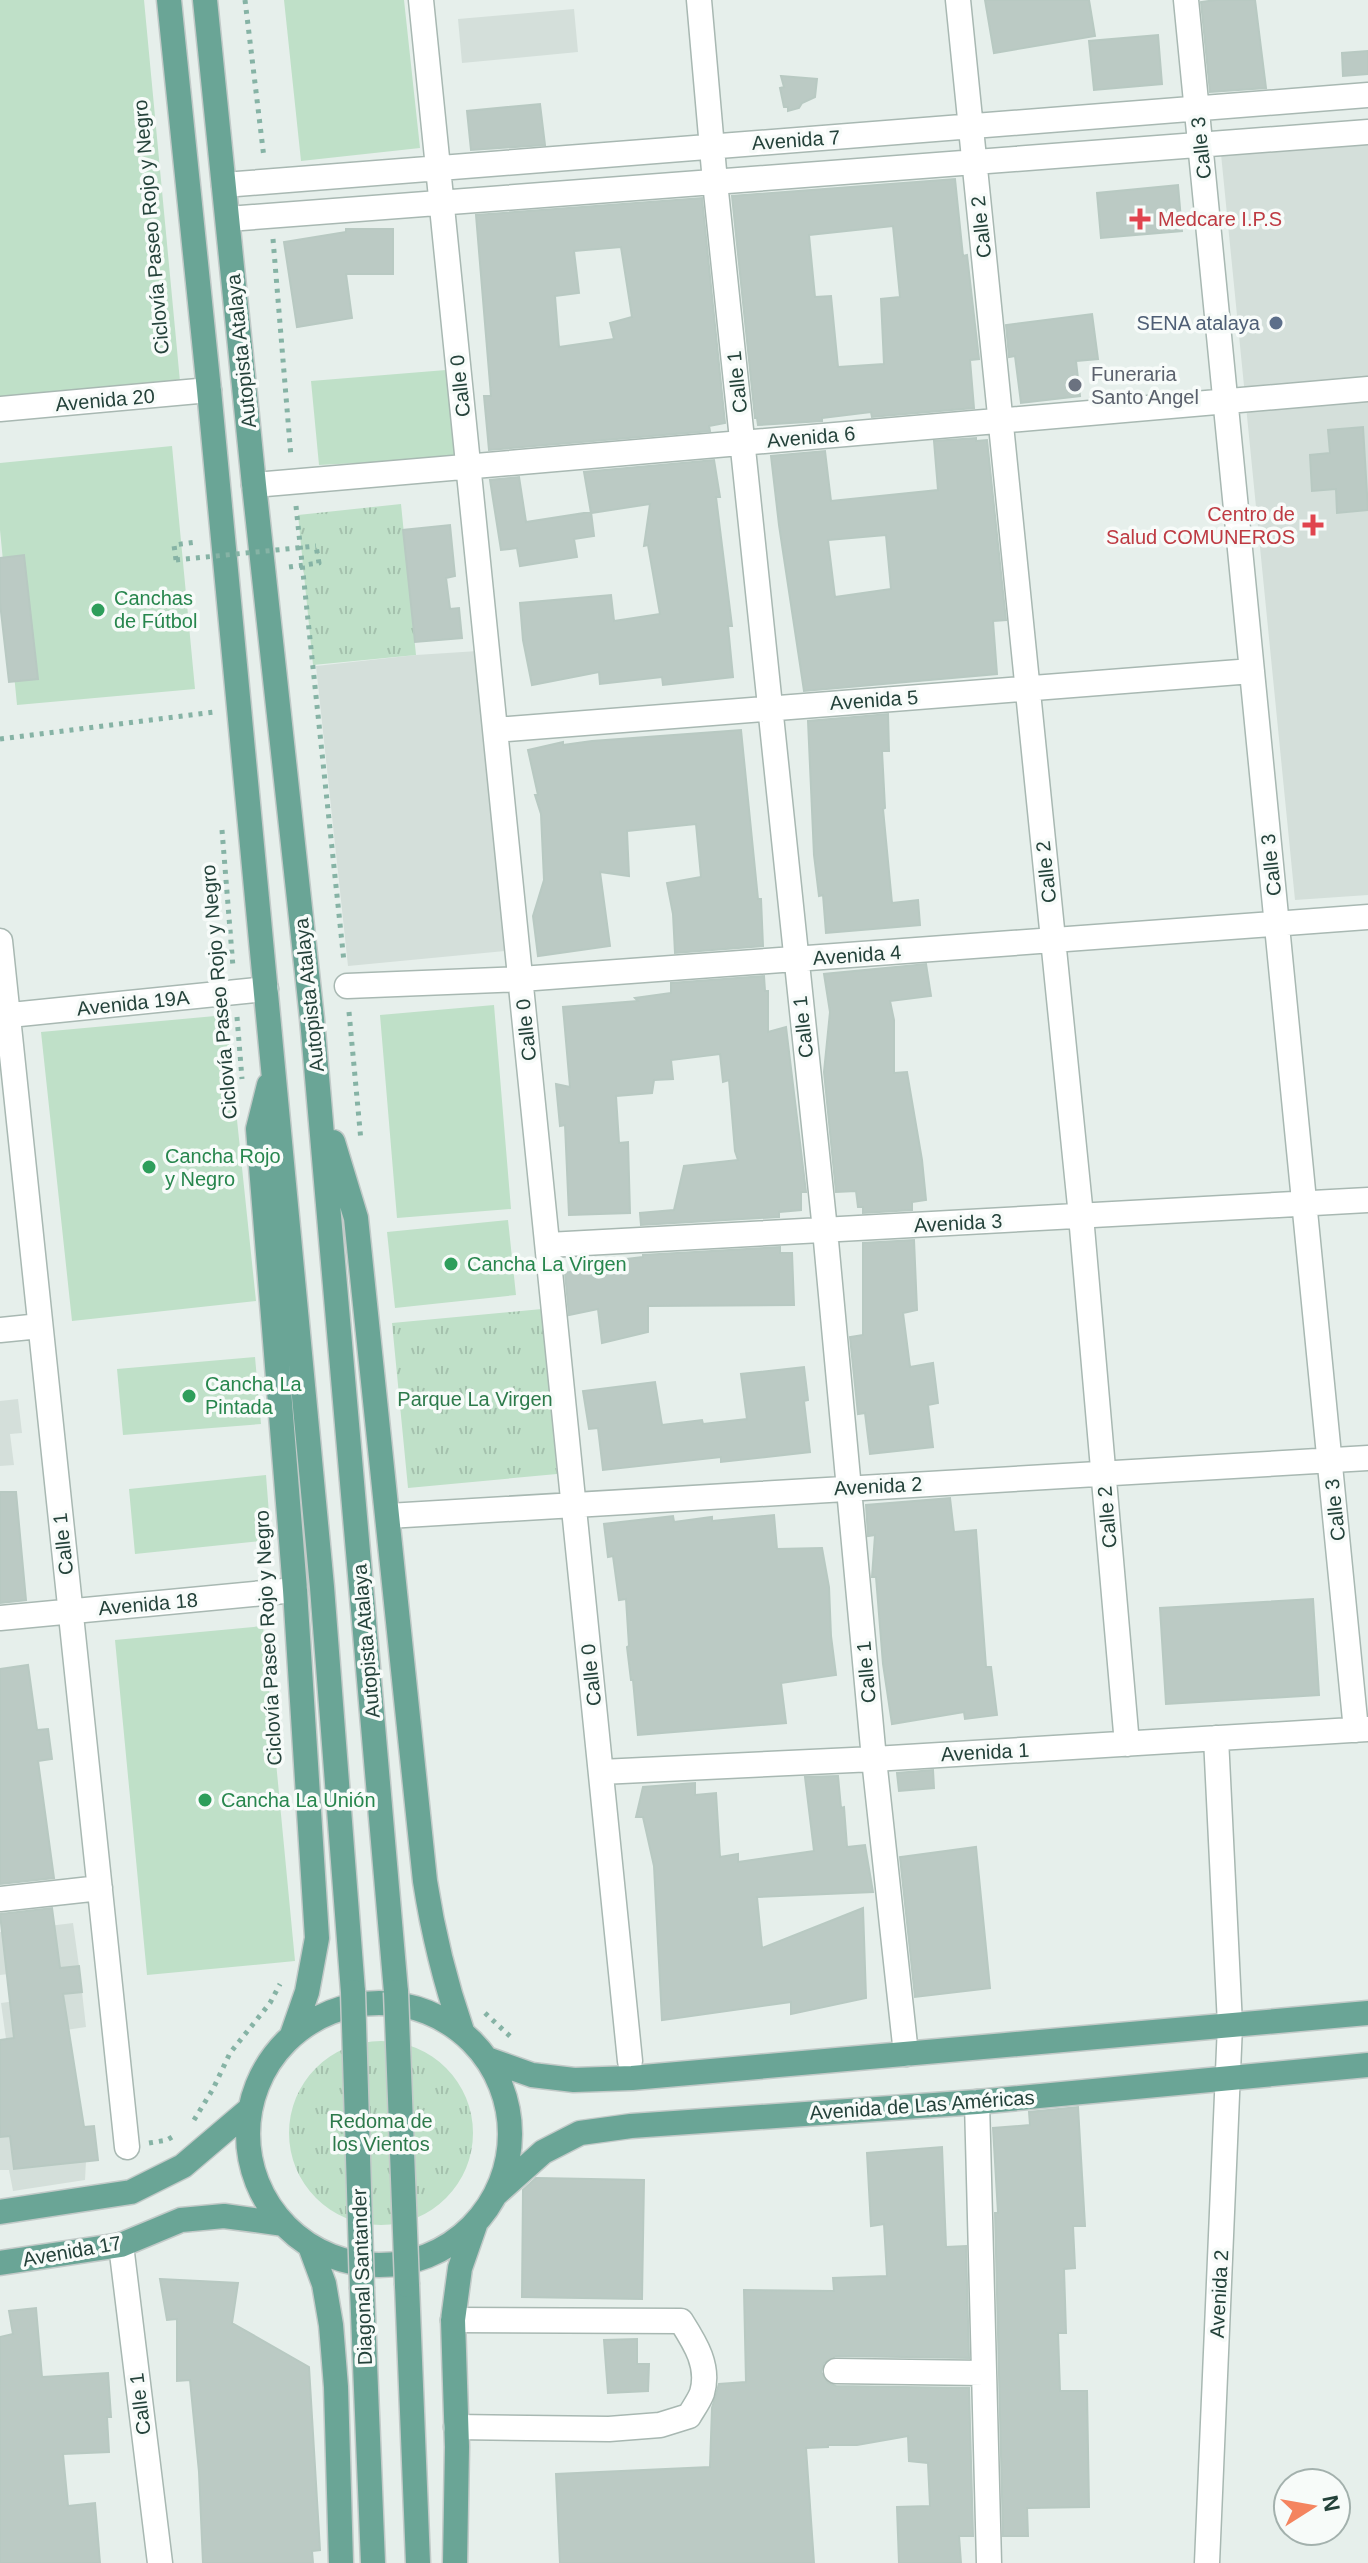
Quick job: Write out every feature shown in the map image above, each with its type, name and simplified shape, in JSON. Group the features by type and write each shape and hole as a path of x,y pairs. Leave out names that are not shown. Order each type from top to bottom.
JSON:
{"main road":[{"name":"Autopista Atalaya","path":"169,0 322,1587 353,1992"},
{"name":"Autopista Atalaya","path":"205,0 318,1084 396,1992 418,2563"},
{"path":"273,1067 258,1129 295,1590 317,1938 307,1992 292,2035"},
{"path":"318,1084 356,1218 425,1881 433,1932 462,2031"},
{"name":"Diagonal Santander","path":"353,1992 373,2563"},
{"path":"455,2563 453,2320 460,2268 476,2224 496,2194 508,2161 510,2125 503,2091 487,2059 462,2031 436,2015 407,2004 376,2002 346,2006 317,2017 292,2035 272,2056 258,2081 250,2109 249,2150 260,2190 284,2224 310,2246 343,2261 379,2266 431,2257 476,2224"},
{"path":"487,2059 532,2075 574,2080 632,2078 1368,2013"},
{"name":"Avenida de Las Américas","path":"496,2194 543,2152 580,2133 677,2122 977,2102 1368,2065"},
{"path":"0,2212 131,2192 183,2166 250,2109"},
{"name":"Avenida 17","path":"0,2263 121,2245 181,2220 224,2216 284,2224"},
{"path":"310,2246 324,2284 331,2325 341,2563"}],"street":[{"name":"Calle 0","path":"421,0 630,2061"},
{"name":"Calle 1","path":"699,0 906,2054"},
{"name":"Calle 2","path":"958,0 1081,1216 1127,1744"},
{"name":"Calle 3","path":"1186,0 1330,1460 1362,1730"},
{"name":"Avenida 7","path":"224,185 1368,95"},
{"name":"Avenida 7","path":"228,219 1368,132"},
{"name":"Avenida 6","path":"254,485 1368,389"},
{"name":"Avenida 20","path":"0,409 209,390"},
{"name":"Avenida 5","path":"495,730 1252,671"},
{"name":"Avenida 4","path":"347,986 521,979 1368,917"},
{"name":"Calle 1","path":"0,941 4,1016 127,2147"},
{"name":"Avenida 19A","path":"4,1016 266,989"},
{"name":"Avenida 3","path":"548,1245 1368,1200"},
{"path":"0,1330 40,1326"},
{"name":"Avenida 2","path":"388,1516 1368,1458"},
{"name":"Avenida 18","path":"0,1618 295,1590"},
{"name":"Avenida 1","path":"601,1772 1362,1730"},
{"name":"Avenida 2","path":"1207,2563 1230,2025 1216,1738"},
{"path":"0,1899 100,1888"},
{"path":"977,2102 989,2563"},
{"name":"Calle 1","path":"121,2245 160,2563"},
{"path":"453,2320 681,2321 699,2348 703,2369 702,2393 689,2416 660,2425 609,2429 456,2427"},
{"path":"836,2371 984,2373"}],"path":[{"path":"245,0 267,182"},
{"path":"271,216 293,482 363,1153"},
{"path":"194,527 199,573"},
{"path":"174,545 176,560 316,546 319,563"},
{"path":"0,739 239,709"},
{"path":"212,712 213,728"},
{"name":"Ciclovía Paseo Rojo y Negro","path":"221,821 243,1086"},
{"path":"127,2147 167,2140 188,2128 202,2109 230,2053 270,2003 283,1978"},
{"path":"480,2006 506,2035 518,2042"}],"shaded area":[{"path":"574,9 578,52 462,63 458,19"},
{"name":"Centro de Salud COMUNEROS","path":"1368,144 1368,895 1295,900 1221,154"},
{"path":"478,651 505,951 348,966 316,666"},
{"path":"18,1399 22,1433 10,1434 14,1465 0,1466 0,1401"},
{"path":"73,1923 79,1966 0,1975 0,1932"},
{"path":"82,1992 86,2027 6,2039 1,2003"},
{"path":"10,2136 86,2161 85,2180 13,2191 9,2170 0,2170 0,2137"}],"green space":[{"path":"0,0 144,0 181,392 0,404"},
{"path":"284,0 404,0 420,148 301,161"},
{"path":"446,370 455,458 319,465 311,381"},
{"name":"Canchas de Fútbol","path":"172,446 195,689 17,705 0,530 0,463"},
{"path":"401,504 416,655 313,665 298,515"},
{"path":"494,1005 511,1209 397,1218 380,1015"},
{"name":"Cancha Rojo y Negro","path":"226,1015 256,1301 72,1321 41,1032"},
{"name":"Cancha La Virgen","path":"508,1220 516,1295 395,1308 387,1232"},
{"name":"Parque La Virgen","path":"542,1309 557,1474 408,1488 392,1323"},
{"name":"Cancha La Pintada","path":"255,1357 261,1424 123,1435 117,1369"},
{"name":"Cancha La Pintada","path":"266,1475 271,1540 135,1554 129,1489"},
{"name":"Cancha La Unión","path":"263,1626 295,1961 147,1975 115,1640"},
{"name":"Redoma de los Vientos","path":"381,2041 399,2042 416,2048 446,2068 466,2098 472,2115 472,2151 466,2168 446,2198 416,2218 399,2224 381,2225 363,2224 346,2218 316,2198 296,2168 290,2151 289,2133 290,2115 296,2098 316,2068 346,2048 363,2042"}],"building":[{"path":"985,0 1089,0 1095,36 994,53"},
{"path":"1255,0 1266,88 1210,92 1201,2"},
{"path":"1158,35 1162,84 1094,90 1089,41"},
{"path":"1368,51 1368,74 1343,76 1342,53"},
{"path":"781,76 817,79 815,97 802,103 799,108 788,111 788,107 784,107 780,88 784,87"},
{"path":"540,104 545,145 471,150 467,111"},
{"path":"955,179 979,359 970,360 974,408 872,417 871,412 822,418 822,421 758,425 732,196","holes":["893,226 900,297 881,299 884,364 838,367 831,296 815,297 809,235"]},
{"name":"Medcare I.P.S","path":"1178,185 1182,231 1101,238 1097,193"},
{"path":"702,198 725,423 709,426 710,431 489,450 484,396 491,396 476,215","holes":["621,247 632,317 610,323 614,339 559,347 555,296 579,293 574,251"]},
{"path":"346,229 393,229 393,274 346,274 352,318 297,327 284,242 346,232"},
{"path":"1092,314 1098,359 1076,361 1080,396 1021,403 1015,356 1009,357 1006,325"},
{"path":"1363,427 1368,510 1337,513 1336,489 1312,491 1310,455 1330,453 1328,430"},
{"path":"987,440 1006,620 993,621 997,674 804,691 771,456 825,451 831,501 938,490 934,441","holes":["886,535 891,589 835,597 828,540"]},
{"path":"714,460 732,626 728,626 733,677 663,685 662,677 600,684 599,672 532,685 520,603 611,595 614,621 660,614 648,545 644,546 650,504 591,513 584,472"},
{"path":"519,477 526,522 591,512 594,536 574,539 577,557 520,566 517,548 501,550 490,480"},
{"path":"450,525 455,576 446,578 450,609 459,608 462,638 415,642 403,530"},
{"path":"24,555 38,679 9,682 0,603 0,558"},
{"path":"888,714 889,751 882,751 883,809 892,903 918,900 920,925 826,933 823,895 819,896 814,855 808,721"},
{"path":"741,730 758,899 761,899 763,946 675,953 673,914 667,883 701,877 696,824 627,831 629,876 600,872 610,946 538,956 533,916 544,880 541,814 528,750 563,742 563,745"},
{"path":"926,964 931,996 890,1001 894,1020 894,1073 907,1072 926,1200 912,1202 912,1210 863,1213 863,1207 858,1207 856,1191 836,1192 824,1072 830,1012 824,974"},
{"path":"764,976 765,991 768,991 768,1032 786,1027 806,1192 801,1192 801,1210 779,1212 779,1217 641,1225 640,1213 674,1210 684,1166 738,1160 729,1080 723,1082 720,1054 671,1060 673,1079 654,1080 652,1093 616,1096 619,1143 628,1142 630,1213 569,1215 565,1125 560,1126 556,1084 570,1087 563,1007 638,1001 635,998 671,993 671,983"},
{"path":"914,1240 917,1310 903,1313 910,1367 933,1363 938,1403 928,1405 933,1447 870,1454 865,1413 858,1414 850,1337 863,1335 863,1243"},
{"path":"780,1247 780,1253 792,1253 794,1305 648,1306 648,1332 602,1343 598,1309 569,1315 565,1273 593,1267 593,1263 643,1255"},
{"path":"804,1367 810,1452 721,1462 721,1457 603,1470 598,1428 589,1429 583,1391 655,1382 662,1425 702,1420 703,1424 747,1419 741,1374"},
{"path":"0,1492 16,1492 26,1600 0,1603"},
{"path":"950,1498 954,1532 976,1530 986,1667 991,1667 997,1715 965,1719 964,1712 892,1724 883,1664 876,1577 872,1577 875,1535 868,1536 866,1505"},
{"path":"774,1515 777,1549 822,1548 829,1587 836,1675 781,1683 786,1723 638,1735 627,1647 626,1599 619,1600 613,1556 608,1557 604,1524 673,1516 674,1522"},
{"path":"1313,1599 1319,1695 1166,1704 1160,1608"},
{"path":"28,1665 37,1730 48,1729 52,1759 38,1761 54,1878 0,1884 0,1669"},
{"path":"933,1770 934,1788 899,1791 897,1773"},
{"path":"838,1776 847,1847 865,1845 873,1892 757,1897 762,1948 863,1908 866,1998 791,2014 791,2002 662,2020 654,1866 643,1817 636,1817 643,1787 695,1783 695,1795 716,1793 720,1857 738,1854 738,1862 814,1851 805,1777"},
{"path":"976,1847 990,1988 915,1997 900,1857"},
{"path":"52,1908 60,1968 79,1966 82,1992 63,1994 84,2127 94,2126 98,2160 14,2169 10,2136 0,2137 0,2040 14,2038 0,1914"},
{"path":"1078,2107 1085,2226 1073,2226 1075,2268 1064,2269 1066,2333 1058,2333 1060,2391 1087,2391 1089,2507 1027,2508 1028,2536 1003,2536 995,2213 998,2213 993,2128 1030,2125 1029,2112"},
{"path":"942,2147 946,2247 966,2246 969,2358 836,2356 824,2363 821,2372 828,2383 836,2386 969,2388 973,2536 959,2536 961,2563 899,2563 897,2507 930,2506 928,2463 909,2461 908,2436 857,2445 806,2448 814,2563 560,2563 556,2474 710,2467 712,2408 719,2384 746,2382 744,2290 834,2291 833,2278 887,2276 884,2224 871,2226 867,2153"},
{"path":"536,2178 644,2180 642,2299 522,2297 523,2190"},
{"path":"160,2279 238,2283 232,2323 309,2367 320,2550 312,2551 313,2563 203,2563 199,2472 190,2380 177,2381 177,2319 167,2320"},
{"path":"36,2308 42,2377 108,2373 111,2417 107,2417 109,2452 63,2454 68,2506 95,2503 100,2563 0,2563 0,2337 13,2334 9,2311"},
{"path":"637,2339 637,2364 649,2364 648,2391 608,2393 604,2340"}],"place":[{"name":"Medcare I.P.S","path":"1140,219"},
{"name":"SENA atalaya","path":"1276,323"},
{"name":"Funeraria Santo Angel","path":"1075,385"},
{"name":"Centro de Salud COMUNEROS","path":"1313,525"},
{"name":"Canchas de Fútbol","path":"98,610"},
{"name":"Cancha Rojo y Negro","path":"149,1167"},
{"name":"Cancha La Virgen","path":"451,1264"},
{"name":"Cancha La Pintada","path":"189,1396"},
{"name":"Cancha La Unión","path":"205,1800"}]}
